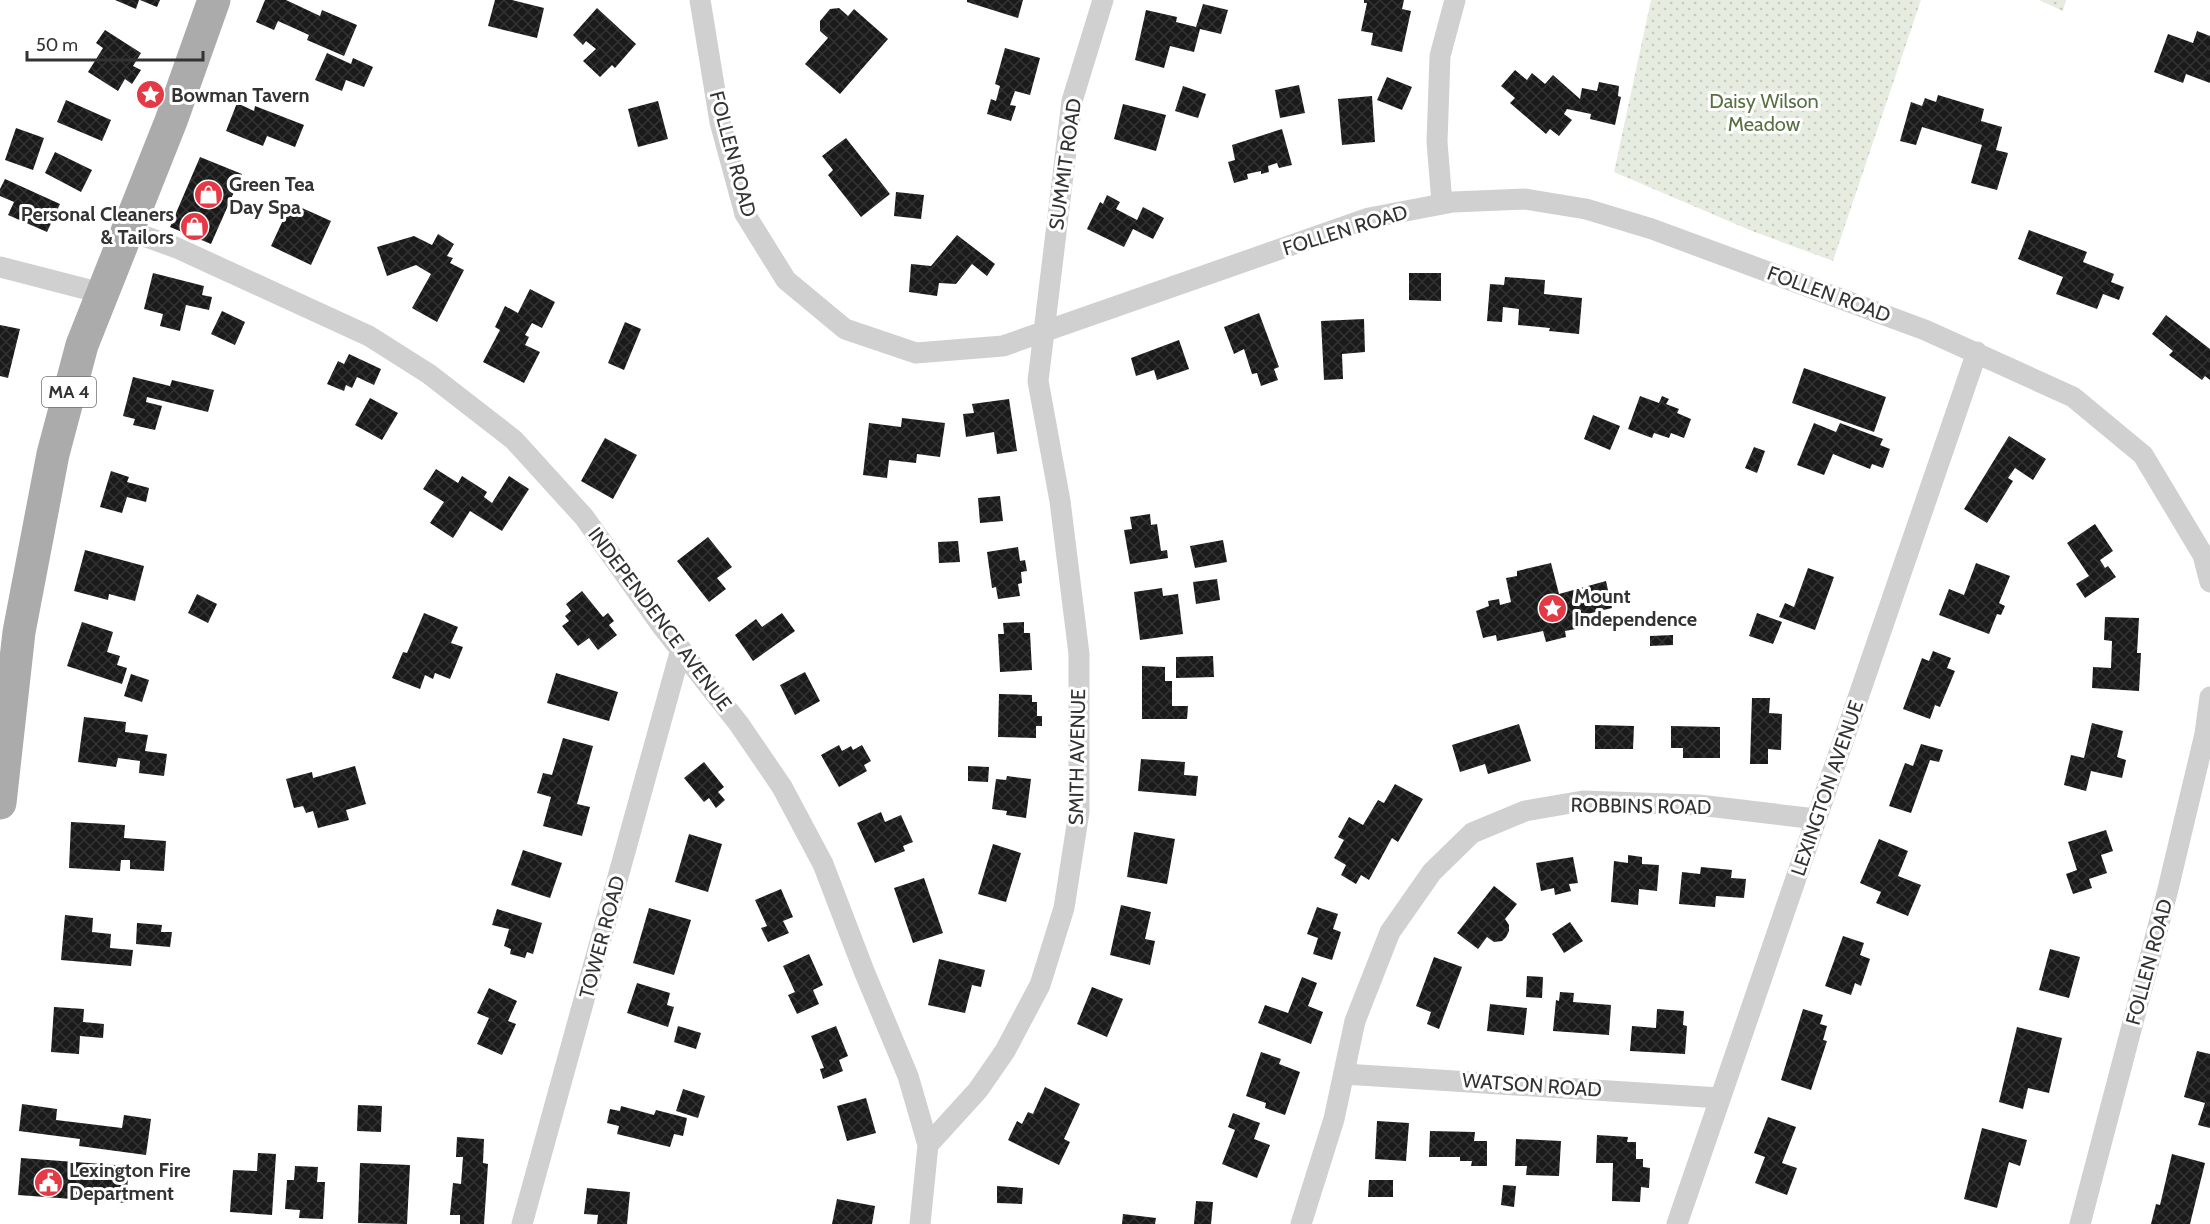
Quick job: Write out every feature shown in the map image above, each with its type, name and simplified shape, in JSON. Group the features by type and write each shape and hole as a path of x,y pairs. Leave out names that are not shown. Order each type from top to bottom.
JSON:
{"main road":[{"name":"MA 4","path":"0,803 19,632 53,454 82,345 171,121 214,0"}],"street":[{"name":"FOLLEN ROAD","path":"700,0 720,122 746,214 786,279 845,328 916,353 1003,346 1369,218 1442,203 1525,199 1586,209 1652,229 1925,330 2073,397 2143,455 2203,555 2210,582"},
{"name":"SUMMIT ROAD","path":"1044,331 1072,101 1103,0"},
{"path":"1442,203 1437,142 1440,56 1455,0"},
{"name":"INDEPENDENCE AVENUE","path":"127,230 177,248 369,336 429,374 514,440 584,517 681,650 739,724 782,787 823,864 908,1076 928,1145 920,1224"},
{"path":"0,267 101,293"},
{"name":"SMITH AVENUE","path":"928,1145 978,1090 1005,1051 1040,985 1064,908 1080,810 1079,654 1060,501 1038,381 1044,331"},
{"name":"LEXINGTON AVENUE","path":"1677,1224 1977,352"},
{"name":"TOWER ROAD","path":"522,1224 681,650"},
{"name":"FOLLEN ROAD","path":"2080,1224 2168,890 2205,734 2210,698"},
{"name":"ROBBINS ROAD","path":"1301,1224 1334,1119 1355,1022 1390,932 1432,872 1472,833 1525,811 1583,801 1700,805 1816,819"},
{"name":"WATSON ROAD","path":"1344,1074 1720,1098"}],"green space":[{"name":"Daisy Wilson Meadow","path":"1651,0 1921,0 1833,261 1752,231 1614,172"},
{"path":"2039,0 2066,0 2063,11"}],"building":[{"path":"115,0 139,0 136,9"},
{"path":"140,0 160,0 157,7"},
{"path":"265,0 286,0 320,16 322,10 357,25 344,56 307,40 309,35 278,21 274,30 256,22"},
{"path":"495,0 512,0 544,8 537,38 488,26"},
{"path":"967,0 1023,0 1018,18 967,2"},
{"path":"1364,0 1404,0 1402,9 1411,11 1402,52 1371,45 1373,33 1361,31 1367,3 1364,3"},
{"path":"1203,4 1228,10 1221,34 1200,29 1194,52 1170,46 1164,68 1135,60 1146,10 1177,17 1176,22 1196,27"},
{"path":"597,8 636,44 615,68 612,65 600,77 583,61 596,49 586,41 583,45 573,35"},
{"path":"839,8 848,16 854,9 888,39 840,94 805,64 828,38 820,31 820,21 830,9"},
{"path":"105,30 141,53 133,66 141,70 132,84 125,79 118,91 88,72 103,48 96,43"},
{"path":"2197,31 2210,36 2210,83 2186,74 2183,83 2154,72 2168,34 2193,43"},
{"path":"1005,48 1040,58 1030,95 1015,91 1010,105 1016,106 1011,121 987,114 991,99 996,101 1000,86 995,84"},
{"path":"327,53 351,64 353,58 373,67 364,87 346,80 342,91 315,80"},
{"path":"1515,70 1527,80 1532,73 1545,84 1553,75 1580,99 1582,88 1597,91 1599,82 1619,86 1618,96 1621,97 1615,125 1590,119 1591,114 1567,109 1564,114 1572,120 1559,136 1550,129 1546,134 1510,103 1515,98 1501,86"},
{"path":"1387,77 1412,87 1402,110 1377,100"},
{"path":"1299,85 1305,113 1280,118 1275,90"},
{"path":"1183,86 1206,94 1198,118 1175,111"},
{"path":"1938,95 1984,109 1981,121 2002,127 1996,150 2008,153 1997,190 1971,183 1982,145 1922,127 1916,145 1900,141 1911,102 1922,106 1925,98 1936,102"},
{"path":"1372,96 1375,142 1342,145 1338,99"},
{"path":"66,100 111,120 102,141 57,122"},
{"path":"658,101 668,139 638,147 628,109"},
{"path":"237,103 254,111 255,106 304,125 295,147 267,136 263,146 226,131"},
{"path":"1123,104 1166,115 1156,151 1114,139"},
{"path":"16,128 44,138 33,170 5,160"},
{"path":"1282,129 1292,165 1279,168 1277,163 1268,166 1269,172 1247,174 1248,179 1234,183 1228,162 1235,160 1232,145"},
{"path":"846,138 890,194 861,217 828,175 833,170 822,156"},
{"path":"55,152 92,170 81,192 45,173"},
{"path":"200,157 242,174 211,244 170,227"},
{"path":"5,179 60,204 47,232 8,215 14,202 0,196 0,189"},
{"path":"896,192 924,195 921,219 894,216"},
{"path":"1107,195 1120,202 1116,209 1137,220 1143,207 1164,218 1153,239 1133,229 1124,247 1087,229 1100,202 1103,204"},
{"path":"291,203 331,221 311,265 271,246"},
{"path":"2029,230 2087,252 2083,262 2114,274 2111,282 2124,287 2119,300 2103,294 2097,309 2056,294 2063,277 2018,259"},
{"path":"438,234 454,244 447,256 453,258 450,263 464,270 437,322 412,308 431,274 416,265 387,276 377,247 414,236 432,245"},
{"path":"957,235 995,264 987,276 972,264 956,284 939,283 937,296 909,292 911,264 931,266"},
{"path":"153,273 204,286 202,295 212,297 209,310 186,305 180,331 160,326 163,314 144,309"},
{"path":"1409,273 1441,273 1441,301 1409,300"},
{"path":"1505,277 1545,280 1544,294 1582,298 1579,334 1518,325 1519,309 1503,307 1502,322 1487,321 1490,284 1504,285"},
{"path":"530,289 555,302 542,328 532,323 525,335 529,337 525,345 540,352 524,383 483,362 500,330 495,327 505,306 518,313"},
{"path":"222,311 245,322 235,345 211,334"},
{"path":"1259,313 1279,367 1274,369 1278,380 1261,386 1257,373 1252,374 1244,349 1234,354 1224,327"},
{"path":"2166,315 2210,349 2210,380 2205,376 2202,380 2169,355 2173,351 2152,334"},
{"path":"1364,319 1365,352 1342,354 1343,379 1324,380 1321,321"},
{"path":"625,322 641,329 624,370 608,363"},
{"path":"0,325 20,329 8,378 0,376"},
{"path":"1179,340 1189,369 1157,380 1154,370 1136,376 1131,358"},
{"path":"349,354 381,369 374,385 357,377 352,388 346,385 344,391 327,384 338,361 344,364"},
{"path":"1804,368 1886,397 1874,432 1792,403"},
{"path":"133,377 170,386 172,380 214,390 208,412 147,397 146,402 162,406 155,430 133,425 135,419 123,416"},
{"path":"1640,396 1659,403 1662,396 1669,399 1666,404 1679,409 1677,413 1691,419 1684,438 1671,433 1669,438 1654,433 1652,438 1628,429"},
{"path":"370,398 398,413 382,440 355,425"},
{"path":"1009,399 1017,451 997,454 994,432 966,437 963,414 974,413 972,404"},
{"path":"1593,415 1620,426 1610,450 1584,439"},
{"path":"902,418 945,423 940,457 917,454 916,463 889,460 887,478 863,475 869,423 901,427"},
{"path":"1814,423 1836,432 1840,423 1883,439 1880,445 1890,449 1883,468 1872,464 1870,469 1833,454 1824,475 1797,465"},
{"path":"2009,436 2046,459 2033,480 2015,468 2008,478 2013,481 1987,523 1964,509"},
{"path":"605,438 637,455 613,499 581,481"},
{"path":"1754,447 1765,451 1757,473 1745,468"},
{"path":"436,469 458,483 462,476 487,492 484,497 492,503 509,476 529,489 502,531 470,511 453,538 430,523 444,502 423,489"},
{"path":"111,471 129,477 127,482 149,488 146,502 127,497 122,513 100,507"},
{"path":"1000,496 1003,521 980,523 978,498"},
{"path":"1150,514 1151,525 1157,524 1161,551 1167,550 1168,558 1130,564 1124,530 1132,529 1130,517"},
{"path":"2095,524 2113,551 2100,560 2105,568 2108,566 2116,577 2085,598 2076,584 2089,576 2067,543"},
{"path":"708,537 732,567 717,578 726,589 709,602 677,561"},
{"path":"1223,540 1227,562 1195,568 1190,546"},
{"path":"958,541 960,562 939,563 938,542"},
{"path":"1018,547 1020,561 1025,560 1027,571 1021,572 1022,583 1018,584 1020,596 998,599 996,587 992,588 987,552"},
{"path":"85,550 144,566 135,601 109,594 108,600 74,591"},
{"path":"1551,563 1559,594 1606,581 1612,608 1583,615 1586,627 1565,631 1566,637 1546,642 1543,631 1497,641 1496,635 1483,638 1476,611 1489,606 1488,601 1499,599 1500,605 1511,602 1506,578 1517,576 1517,571"},
{"path":"1976,563 2010,576 1999,603 2005,606 2001,615 1997,614 1989,634 1939,615 1949,589 1964,595"},
{"path":"1808,568 1834,577 1815,630 1779,617 1785,603 1794,607"},
{"path":"1217,579 1220,600 1196,604 1193,582"},
{"path":"1162,588 1163,596 1178,594 1183,634 1140,640 1134,592"},
{"path":"582,591 603,617 608,613 614,621 609,625 617,635 598,650 589,638 578,646 562,626 569,621 565,616 571,611 566,604"},
{"path":"197,594 217,604 208,623 188,613"},
{"path":"424,613 458,627 451,643 463,647 450,679 435,673 433,679 425,675 420,689 392,678 403,652 407,653"},
{"path":"782,613 795,631 753,661 735,635 756,619 762,627"},
{"path":"1757,613 1782,622 1773,644 1749,636"},
{"path":"2105,617 2139,618 2137,653 2141,653 2139,691 2092,688 2093,667 2111,668 2112,641 2104,640"},
{"path":"82,622 113,632 107,652 120,656 117,665 127,668 122,684 67,666"},
{"path":"1024,622 1024,633 1030,633 1032,670 1000,672 998,634 1004,634 1003,623"},
{"path":"1673,635 1673,645 1650,646 1650,636"},
{"path":"1933,651 1951,658 1947,668 1955,671 1940,707 1935,705 1930,719 1903,709 1922,658 1929,661"},
{"path":"1213,656 1214,677 1176,678 1176,657"},
{"path":"1142,666 1165,667 1165,681 1172,681 1172,706 1188,706 1187,719 1142,719"},
{"path":"805,672 820,701 795,715 780,685"},
{"path":"556,673 618,692 609,721 547,703"},
{"path":"131,674 149,680 142,702 124,696"},
{"path":"999,694 1032,695 1032,702 1037,702 1037,716 1042,716 1042,726 1036,726 1036,738 998,737"},
{"path":"1752,698 1770,698 1769,713 1782,714 1781,750 1768,749 1768,764 1750,764"},
{"path":"84,717 126,722 125,732 148,735 145,751 167,754 164,776 139,773 140,761 118,758 116,767 78,762"},
{"path":"2092,723 2123,731 2117,757 2126,760 2122,778 2091,771 2086,791 2064,785 2071,755 2084,758"},
{"path":"1519,724 1531,761 1488,774 1485,764 1460,772 1452,745"},
{"path":"1595,725 1634,726 1633,749 1595,749"},
{"path":"1671,726 1720,727 1720,758 1683,758 1683,748 1671,748"},
{"path":"563,738 593,746 577,804 590,807 582,836 543,826 551,797 537,793 543,773 552,775"},
{"path":"1921,744 1943,750 1939,762 1930,760 1911,813 1889,806 1905,763 1913,766"},
{"path":"839,745 842,751 851,746 853,750 862,745 871,761 864,765 867,771 839,787 821,755"},
{"path":"1141,759 1185,762 1184,775 1198,776 1196,796 1138,791"},
{"path":"704,762 724,787 718,792 725,800 716,808 709,798 704,802 684,778"},
{"path":"355,766 366,804 346,810 349,820 318,828 313,811 306,813 303,806 294,808 286,779 312,772 313,778"},
{"path":"968,766 989,767 988,782 968,781"},
{"path":"1007,776 1031,779 1026,818 1006,815 1007,811 992,809 996,779 1006,780"},
{"path":"1395,784 1423,799 1398,842 1392,838 1369,880 1361,875 1356,884 1341,875 1346,865 1334,858 1344,840 1338,837 1349,817 1363,825 1378,800 1384,803"},
{"path":"881,812 885,822 901,815 913,842 903,846 905,851 875,863 857,823"},
{"path":"71,822 125,825 124,838 166,841 164,871 130,869 130,860 121,860 120,871 69,868"},
{"path":"2106,830 2113,851 2101,855 2107,873 2089,879 2092,888 2073,894 2066,874 2077,870 2068,842"},
{"path":"1134,832 1175,839 1167,884 1127,877"},
{"path":"689,834 722,844 708,892 675,882"},
{"path":"1879,839 1908,851 1898,876 1921,885 1908,916 1876,903 1881,892 1860,883"},
{"path":"993,844 1021,853 1006,902 978,894"},
{"path":"523,850 562,863 550,898 511,885"},
{"path":"1628,855 1642,857 1642,864 1659,865 1657,891 1639,889 1638,905 1611,902 1614,861 1628,863"},
{"path":"1573,857 1578,883 1569,884 1571,891 1555,895 1554,888 1541,891 1536,863"},
{"path":"1701,867 1732,870 1731,878 1746,879 1744,898 1716,896 1715,907 1679,904 1682,872 1700,874"},
{"path":"924,878 943,933 913,943 894,888"},
{"path":"1494,886 1517,904 1505,919 1509,925 1506,937 1502,941 1494,942 1487,937 1478,949 1457,933"},
{"path":"781,889 793,917 783,921 789,933 768,942 761,928 767,926 755,900"},
{"path":"1121,905 1151,912 1145,939 1155,941 1150,965 1110,955"},
{"path":"1317,907 1338,914 1333,929 1341,932 1332,960 1313,954 1318,938 1307,934"},
{"path":"649,908 691,920 674,975 633,963"},
{"path":"497,909 542,923 533,954 527,952 525,958 510,954 511,949 504,946 509,929 492,925"},
{"path":"65,915 93,918 92,932 111,934 110,948 133,950 131,966 61,960"},
{"path":"1570,922 1583,941 1564,953 1552,934"},
{"path":"137,923 162,925 161,932 172,932 170,947 136,944"},
{"path":"1843,936 1864,943 1860,955 1870,959 1861,986 1855,983 1851,995 1825,986"},
{"path":"2050,949 2080,957 2069,998 2039,990"},
{"path":"809,954 823,985 813,990 819,1004 797,1014 788,995 795,992 783,966"},
{"path":"1434,957 1462,967 1439,1029 1427,1024 1431,1012 1416,1006"},
{"path":"939,959 985,970 981,987 972,985 965,1013 928,1005"},
{"path":"1527,976 1543,977 1542,998 1526,997"},
{"path":"1302,977 1317,983 1308,1006 1323,1012 1311,1044 1258,1023 1265,1005 1288,1013"},
{"path":"637,983 670,993 667,1005 674,1007 668,1027 627,1013"},
{"path":"1092,987 1123,999 1107,1037 1077,1024"},
{"path":"489,988 517,1001 508,1021 516,1024 502,1055 477,1044 489,1018 477,1013"},
{"path":"1560,992 1574,993 1573,1002 1611,1005 1609,1035 1553,1031 1556,1000 1559,1001"},
{"path":"1490,1004 1527,1008 1524,1035 1487,1031"},
{"path":"54,1007 84,1009 83,1022 104,1024 103,1038 80,1036 79,1054 51,1052"},
{"path":"1657,1009 1684,1011 1683,1025 1687,1026 1685,1054 1630,1051 1632,1026 1656,1028"},
{"path":"1803,1009 1823,1015 1820,1024 1827,1026 1823,1040 1827,1041 1811,1090 1781,1080"},
{"path":"678,1026 701,1033 696,1049 674,1042"},
{"path":"836,1026 848,1056 839,1060 843,1071 823,1079 820,1069 824,1068 811,1036"},
{"path":"2017,1027 2062,1038 2049,1093 2028,1088 2023,1109 1999,1102"},
{"path":"2197,1051 2210,1054 2210,1128 2198,1125 2205,1103 2184,1097"},
{"path":"1261,1052 1281,1059 1279,1064 1300,1072 1285,1115 1265,1108 1266,1103 1246,1096"},
{"path":"1045,1087 1080,1104 1064,1139 1070,1142 1059,1165 1008,1140 1017,1121 1022,1124 1028,1112 1033,1114"},
{"path":"683,1089 705,1096 698,1118 676,1111"},
{"path":"866,1098 876,1133 847,1141 837,1106"},
{"path":"22,1104 57,1109 56,1120 122,1128 124,1115 151,1119 146,1155 79,1146 80,1139 19,1131"},
{"path":"358,1105 382,1106 381,1132 357,1131"},
{"path":"621,1106 654,1115 656,1110 687,1118 683,1136 674,1134 670,1147 617,1134 619,1126 607,1123 610,1109 620,1111"},
{"path":"1233,1113 1260,1123 1254,1139 1270,1145 1257,1178 1222,1164 1235,1130 1228,1127"},
{"path":"1768,1117 1796,1127 1782,1163 1797,1168 1787,1195 1755,1183 1765,1157 1754,1153"},
{"path":"1377,1121 1409,1123 1406,1161 1375,1159"},
{"path":"1982,1128 2027,1140 2020,1166 2009,1162 1997,1208 1964,1199"},
{"path":"1430,1131 1475,1132 1474,1141 1487,1141 1487,1166 1471,1166 1472,1161 1460,1161 1460,1157 1429,1157"},
{"path":"1597,1135 1628,1137 1627,1142 1636,1142 1636,1159 1643,1159 1643,1167 1650,1168 1649,1188 1641,1187 1640,1202 1612,1201 1613,1163 1596,1163"},
{"path":"457,1137 484,1139 483,1163 488,1164 484,1224 460,1224 460,1215 450,1215 453,1183 461,1184 463,1157 456,1157"},
{"path":"1516,1139 1561,1141 1559,1176 1526,1175 1527,1166 1515,1166"},
{"path":"258,1153 276,1154 272,1215 230,1212 233,1170 257,1171"},
{"path":"2172,1154 2205,1163 2190,1224 2151,1224 2156,1204 2160,1205"},
{"path":"21,1158 129,1166 126,1203 18,1195"},
{"path":"360,1163 410,1165 407,1224 358,1223"},
{"path":"295,1166 318,1167 317,1182 325,1182 323,1219 299,1218 300,1210 285,1209 287,1180 294,1180"},
{"path":"1369,1180 1393,1180 1393,1197 1368,1197"},
{"path":"1503,1185 1516,1186 1514,1207 1501,1205"},
{"path":"997,1186 1023,1188 1022,1204 997,1203"},
{"path":"587,1188 630,1192 627,1224 597,1224 598,1215 584,1214"},
{"path":"837,1199 875,1206 872,1224 832,1224"},
{"path":"1196,1201 1213,1202 1211,1224 1194,1224"},
{"path":"1123,1214 1156,1218 1155,1224 1122,1224"}],"place":[{"name":"Bowman Tavern","path":"150,95"},
{"name":"Green Tea Day Spa","path":"208,195"},
{"name":"Personal Cleaners & Tailors","path":"195,226"},
{"name":"Mount Independence","path":"1553,608"},
{"name":"Lexington Fire Department","path":"48,1182"}]}
